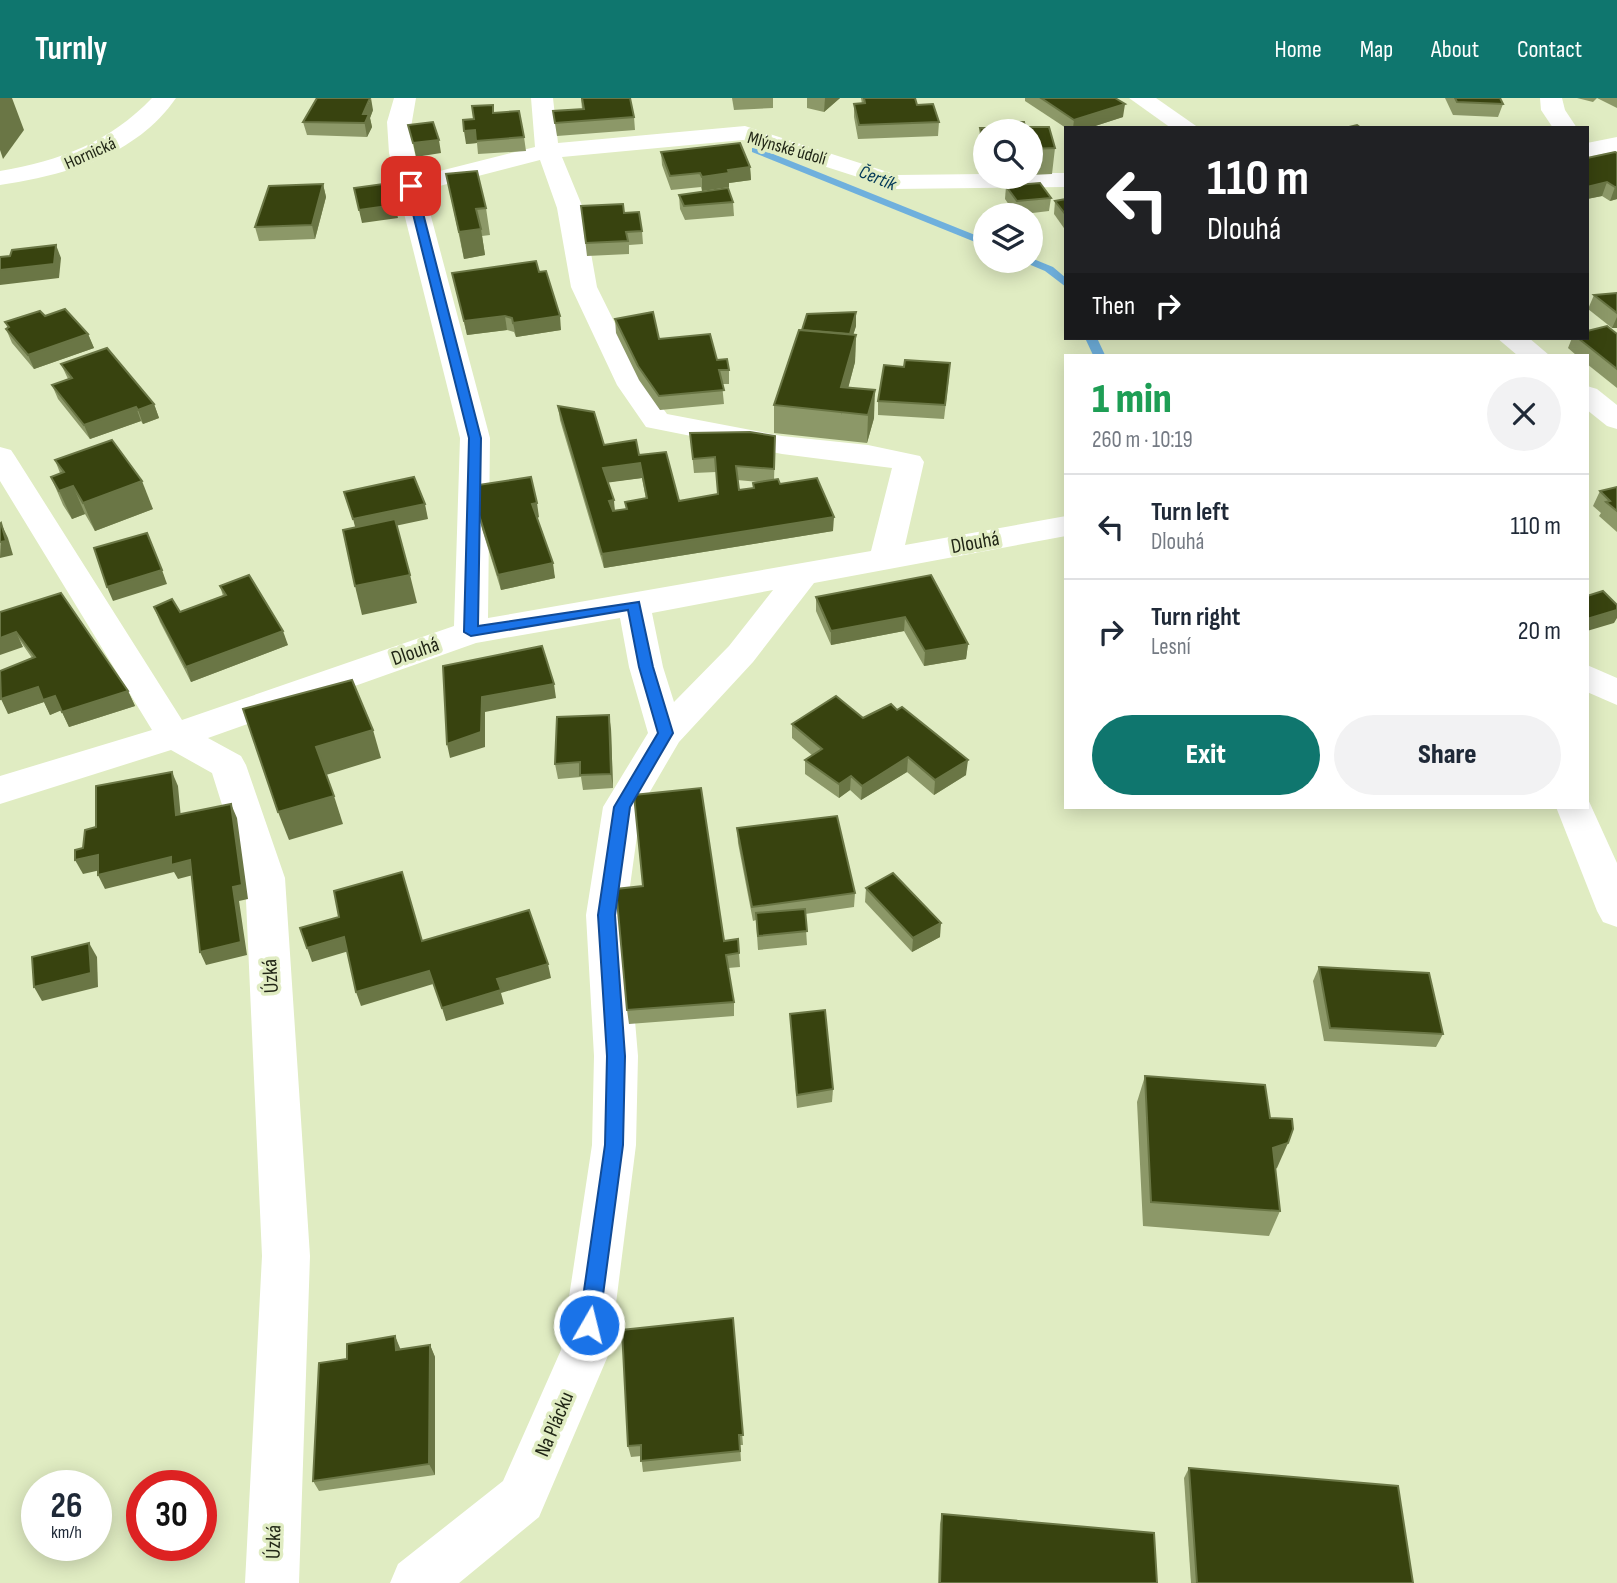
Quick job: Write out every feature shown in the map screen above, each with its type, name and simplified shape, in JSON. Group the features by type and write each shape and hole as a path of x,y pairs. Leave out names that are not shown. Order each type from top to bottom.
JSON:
{"street":[{"name":"Hornická","path":"0,178 46,172 118,143 165,98"},
{"path":"405,98 397,128 397,146 411,186 475,438 471,632"},
{"path":"542,98 547,150 570,208 584,287 631,385 657,421 782,446 868,454 909,463 885,559"},
{"path":"1140,98 1184,126"},
{"path":"1550,98 1553,110 1564,126"},
{"name":"Mlýnské údolí","path":"411,186 547,150 745,133 895,182 1064,180"},
{"path":"1589,150 1617,144"},
{"path":"1514,340 1534,354"},
{"path":"1589,397 1617,420"},
{"name":"Úzká","path":"0,456 174,736 228,765 265,878 286,1256 272,1583"},
{"name":"Dlouhá","path":"0,790 174,736 471,632 1064,526"},
{"name":"Na Plácku","path":"417,1583 521,1499 585,1351 614,1145 616,1056 607,915 622,807 666,733 741,654 804,573"},
{"path":"634,605 646,667 666,733"},
{"path":"1589,678 1617,693"},
{"path":"1576,809 1617,911"}],"building":[{"path":"317,98 370,98 363,114 369,114 365,123 303,122"},
{"path":"582,98 630,98 634,117 555,123 553,111 584,109"},
{"path":"864,98 915,98 917,105 933,104 939,122 859,125 854,104 865,103"},
{"path":"1041,98 1115,98 1125,104 1074,120"},
{"path":"1455,98 1500,98 1503,104 1457,102"},
{"path":"493,105 493,113 519,111 524,137 476,141 475,130 464,131 463,120 474,119 472,106"},
{"path":"433,122 439,140 413,143 408,125"},
{"path":"1043,127 1049,127 1055,148 1043,148"},
{"path":"740,143 750,167 702,177 700,173 670,176 661,152"},
{"path":"1617,153 1617,187 1607,182 1589,186 1589,158"},
{"path":"477,171 486,208 476,209 481,229 459,232 446,174"},
{"path":"390,183 395,205 359,210 354,188"},
{"path":"323,184 312,225 255,227 269,186"},
{"path":"1043,187 1051,198 1017,201 1008,189"},
{"path":"728,188 733,202 684,206 679,195"},
{"path":"1064,199 1064,212 1055,201"},
{"path":"623,204 624,213 639,212 642,231 626,232 628,241 586,243 581,206"},
{"path":"56,245 54,264 0,270 0,257 10,256 12,250"},
{"path":"536,261 539,272 546,271 560,316 513,323 512,318 505,316 464,321 452,273"},
{"path":"1617,293 1617,313 1594,295"},
{"path":"65,309 88,334 28,355 6,329 9,327 5,322 40,311 45,316"},
{"path":"653,312 659,339 710,334 717,360 727,359 729,370 719,370 724,390 659,396 638,366 615,319"},
{"path":"856,312 850,334 802,330 807,314"},
{"path":"1607,326 1617,334 1617,369 1581,340 1589,340 1589,330"},
{"path":"799,330 856,335 841,387 875,390 868,415 774,405"},
{"path":"107,348 154,404 138,410 136,407 84,425 52,385 72,378 61,364"},
{"path":"905,360 950,363 945,405 878,401 884,365 904,367"},
{"path":"558,406 594,412 604,445 636,440 639,455 666,452 679,501 718,494 715,457 693,459 690,433 750,432 775,436 774,469 736,466 739,490 754,488 753,483 778,479 780,484 817,478 834,517 602,554","holes":["640,463 647,498 625,502 627,509 613,511 609,501 614,500 603,468"]},
{"path":"112,440 142,481 83,503 73,486 59,491 51,477 64,472 55,460"},
{"path":"414,477 425,504 353,519 344,492"},
{"path":"531,477 537,503 532,504 553,563 498,575 479,515 478,485"},
{"path":"1617,487 1617,511 1606,502 1610,501 1600,491"},
{"path":"395,519 410,575 355,586 343,530"},
{"path":"0,524 6,541 0,542"},
{"path":"147,533 162,570 107,587 94,548"},
{"path":"249,575 283,631 186,667 154,607 172,599 180,612 226,595 220,586"},
{"path":"931,575 968,644 925,651 905,617 831,631 816,597"},
{"path":"1603,591 1617,605 1617,610 1589,618 1589,595"},
{"path":"61,593 128,691 62,712 55,696 43,700 38,687 1,699 0,671 35,657 16,632 0,638 0,612"},
{"path":"542,646 554,684 482,697 481,732 447,744 443,666"},
{"path":"352,680 373,730 316,747 334,796 278,812 243,709"},
{"path":"836,696 863,718 891,704 897,710 902,707 968,760 935,780 908,757 862,786 851,776 839,784 805,760 822,749 792,724"},
{"path":"609,715 611,774 580,775 580,762 555,764 557,717"},
{"path":"172,772 176,815 231,804 242,885 233,887 241,942 200,952 190,860 171,865 171,857 98,875 98,855 75,860 75,850 83,848 85,830 96,827 96,786"},
{"path":"701,788 724,941 738,939 739,953 726,955 734,1002 627,1010 616,889 643,886 634,795"},
{"path":"837,816 855,893 752,907 737,828"},
{"path":"402,872 422,941 529,910 548,964 497,979 501,990 442,1008 429,971 356,992 344,937 307,948 300,928 339,917 334,891"},
{"path":"893,873 941,923 913,938 866,888"},
{"path":"805,909 807,931 758,936 756,913"},
{"path":"89,943 91,973 34,987 32,957"},
{"path":"1319,967 1429,973 1443,1034 1330,1028"},
{"path":"825,1010 833,1089 797,1095 790,1014"},
{"path":"1145,1076 1265,1085 1270,1118 1292,1119 1293,1129 1288,1143 1273,1148 1280,1211 1151,1202"},
{"path":"733,1318 743,1435 739,1435 740,1451 641,1461 641,1445 628,1446 622,1330"},
{"path":"395,1336 396,1350 430,1345 429,1464 313,1481 319,1363 347,1359 347,1344"},
{"path":"1189,1468 1398,1486 1413,1583 1197,1583"},
{"path":"942,1514 1154,1533 1157,1583 940,1583"}],"waterway":[{"name":"Čertík","path":"755,150 973,238"},
{"name":"Čertík","path":"1043,266 1064,282"},
{"name":"Čertík","path":"1092,340 1099,354"}],"route":[{"path":"411,186 475,438 471,632 634,605 646,667 666,733 622,807 607,915 616,1056 614,1145 589,1325"}]}
